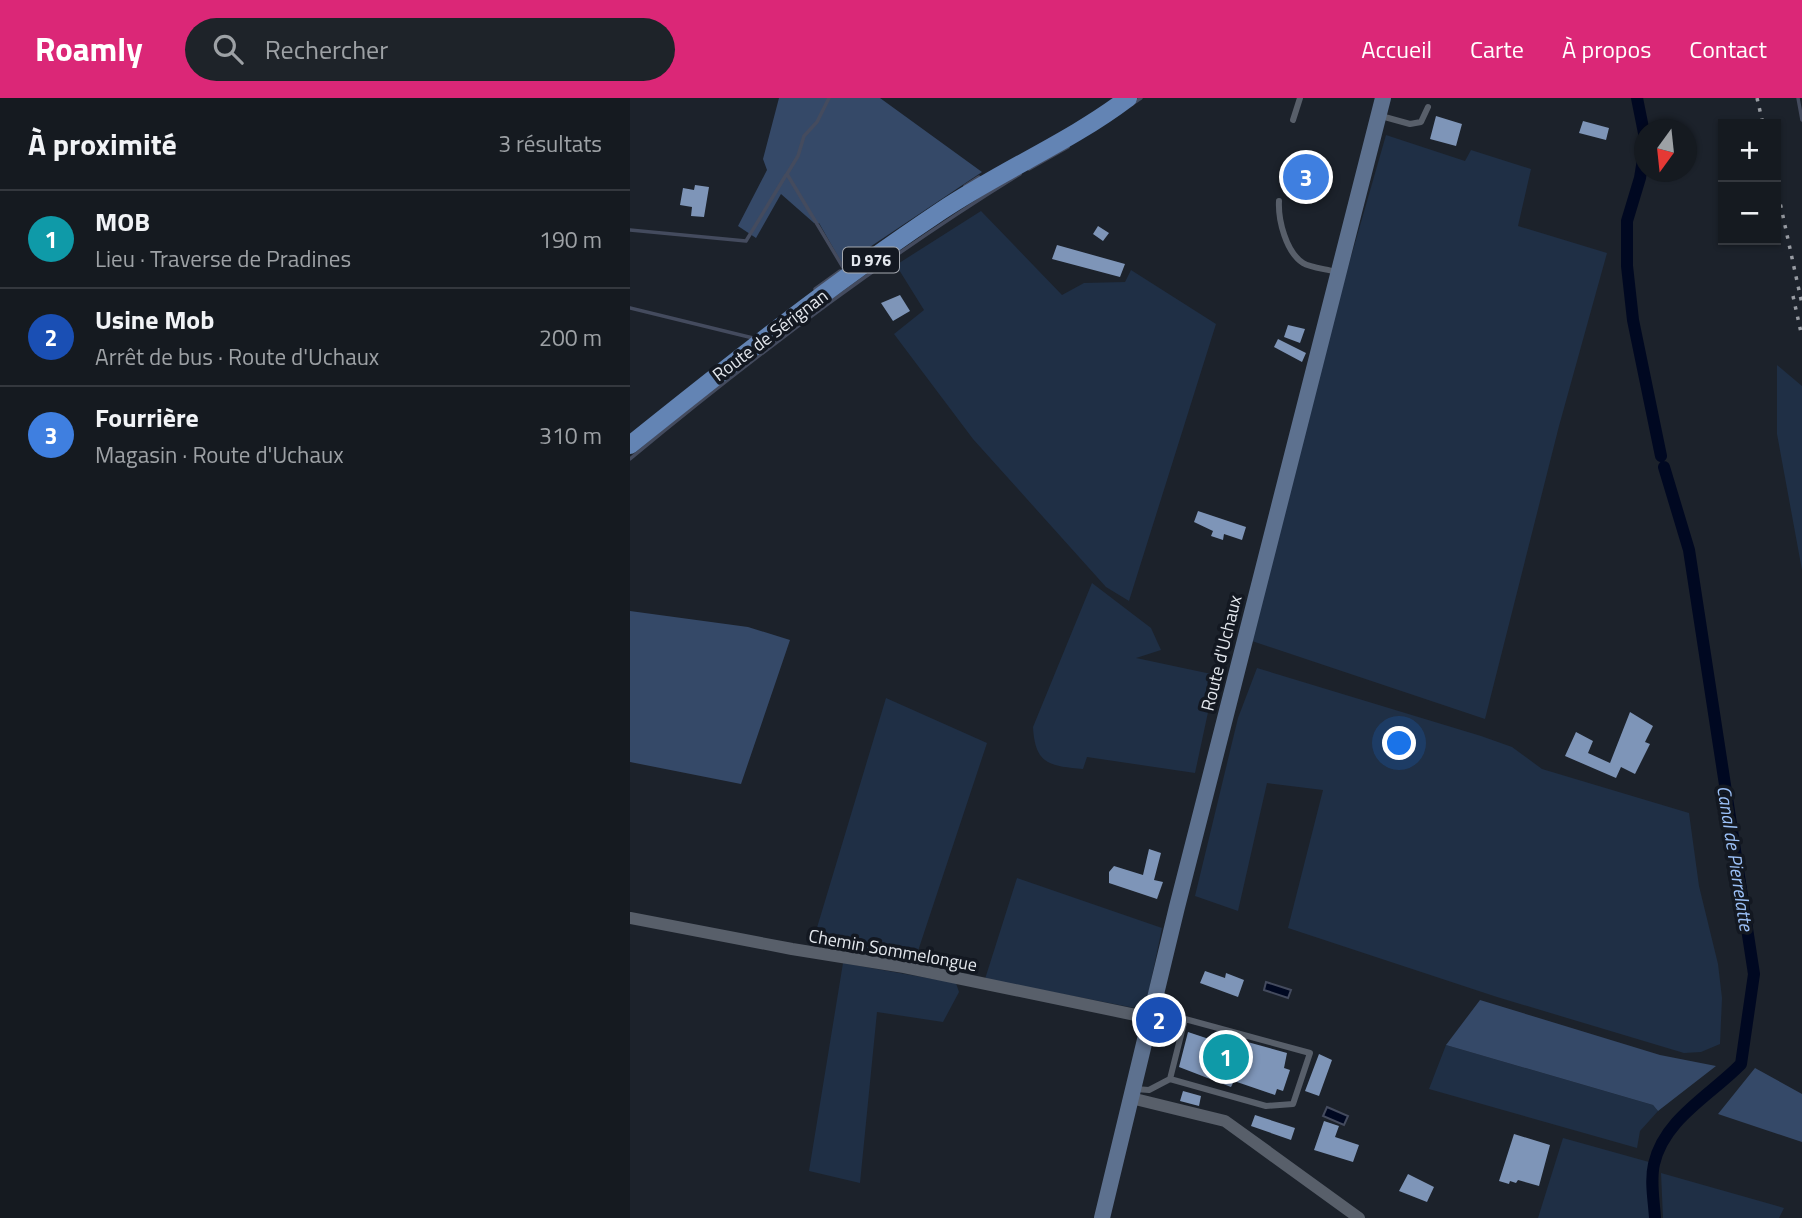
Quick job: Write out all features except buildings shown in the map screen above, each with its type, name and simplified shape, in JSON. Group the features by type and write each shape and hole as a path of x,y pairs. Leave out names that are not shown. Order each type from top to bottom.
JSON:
{"main road":[{"name":"Route de Sérignan","path":"630,445 801,309 893,244 979,187 1074,136 1128,98"},
{"name":"Route d'Uchaux","path":"1102,1218 1150,1018 1383,98"}],"street":[{"name":"Chemin Sommelongue","path":"630,918 904,967 1150,1018"},
{"path":"1132,1094 1225,1121 1342,1212 1359,1218"}],"lane":[{"path":"1293,120 1300,98"},
{"path":"1379,116 1410,124 1421,122 1429,107"},
{"path":"1279,201 1278,220 1292,249 1303,263 1338,273"},
{"path":"1132,1094 1149,1090 1170,1079 1266,1106 1293,1104 1310,1053 1185,1019 1170,1079"}],"shaded area":[{"path":"779,98 880,98 982,172 843,265 819,223 814,223 781,194 756,238 738,226 767,170 763,159"},
{"path":"1386,135 1465,161 1471,150 1531,169 1518,226 1607,253 1559,426 1485,719 1249,640 1318,372"},
{"path":"981,211 1062,295 1084,283 1125,282 1131,270 1216,324 1129,601 1106,587 973,439 894,334 924,310 896,265"},
{"path":"1777,365 1802,386 1802,570 1777,434"},
{"path":"1092,583 1151,628 1161,650 1136,658 1216,675 1195,773 1087,757 1083,769 1061,766 1046,761 1037,749 1033,727"},
{"path":"630,611 748,627 790,640 741,784 630,762"},
{"path":"1257,668 1481,736 1512,747 1542,769 1689,813 1699,886 1718,964 1722,998 1720,1044 1701,1052 1684,1053 1497,997 1288,928 1323,790 1267,783 1238,911 1195,896 1238,718"},
{"path":"886,698 987,743 914,963 819,945 816,931"},
{"path":"1017,878 1162,928 1145,1010 985,979"},
{"path":"843,963 956,983 959,992 943,1022 877,1012 860,1183 809,1171"},
{"path":"1266,982 1291,990 1288,998 1264,990"},
{"path":"1480,1000 1660,1055 1716,1066 1658,1111 1653,1105 1446,1045"},
{"path":"1446,1045 1653,1105 1658,1111 1640,1131 1637,1148 1429,1089"},
{"path":"1755,1068 1802,1094 1802,1142 1718,1114"},
{"path":"1327,1107 1348,1116 1344,1125 1323,1116"},
{"path":"1563,1138 1649,1162 1649,1218 1538,1218"},
{"path":"1661,1173 1784,1208 1779,1218 1663,1218"}],"waterway":[{"path":"829,98 817,122 804,136 798,156 787,174 844,269"},
{"path":"1132,104 1141,98"},
{"name":"Canal de Pierrelatte","path":"1637,98 1641,119"},
{"path":"1798,98 1802,120"},
{"path":"1029,169 1068,147"},
{"path":"630,459 724,383 869,274 1020,174"},
{"path":"630,230 746,241 786,175"},
{"path":"965,186 979,177"},
{"name":"Canal de Pierrelatte","path":"1639,182 1627,221 1627,266 1633,320 1661,456"},
{"path":"815,289 840,271"},
{"path":"630,308 753,338"},
{"name":"Canal de Pierrelatte","path":"1655,1218 1652,1177 1659,1148 1678,1121 1741,1064 1754,974 1689,550 1664,467"}],"railway":[{"path":"1757,98 1762,119"},
{"path":"1781,207 1802,304"},
{"path":"1793,296 1802,337"}],"place":[{"name":"Fourrière","path":"1306,177"},
{"name":"Usine Mob","path":"1159,1020"},
{"name":"MOB","path":"1226,1057"}]}
